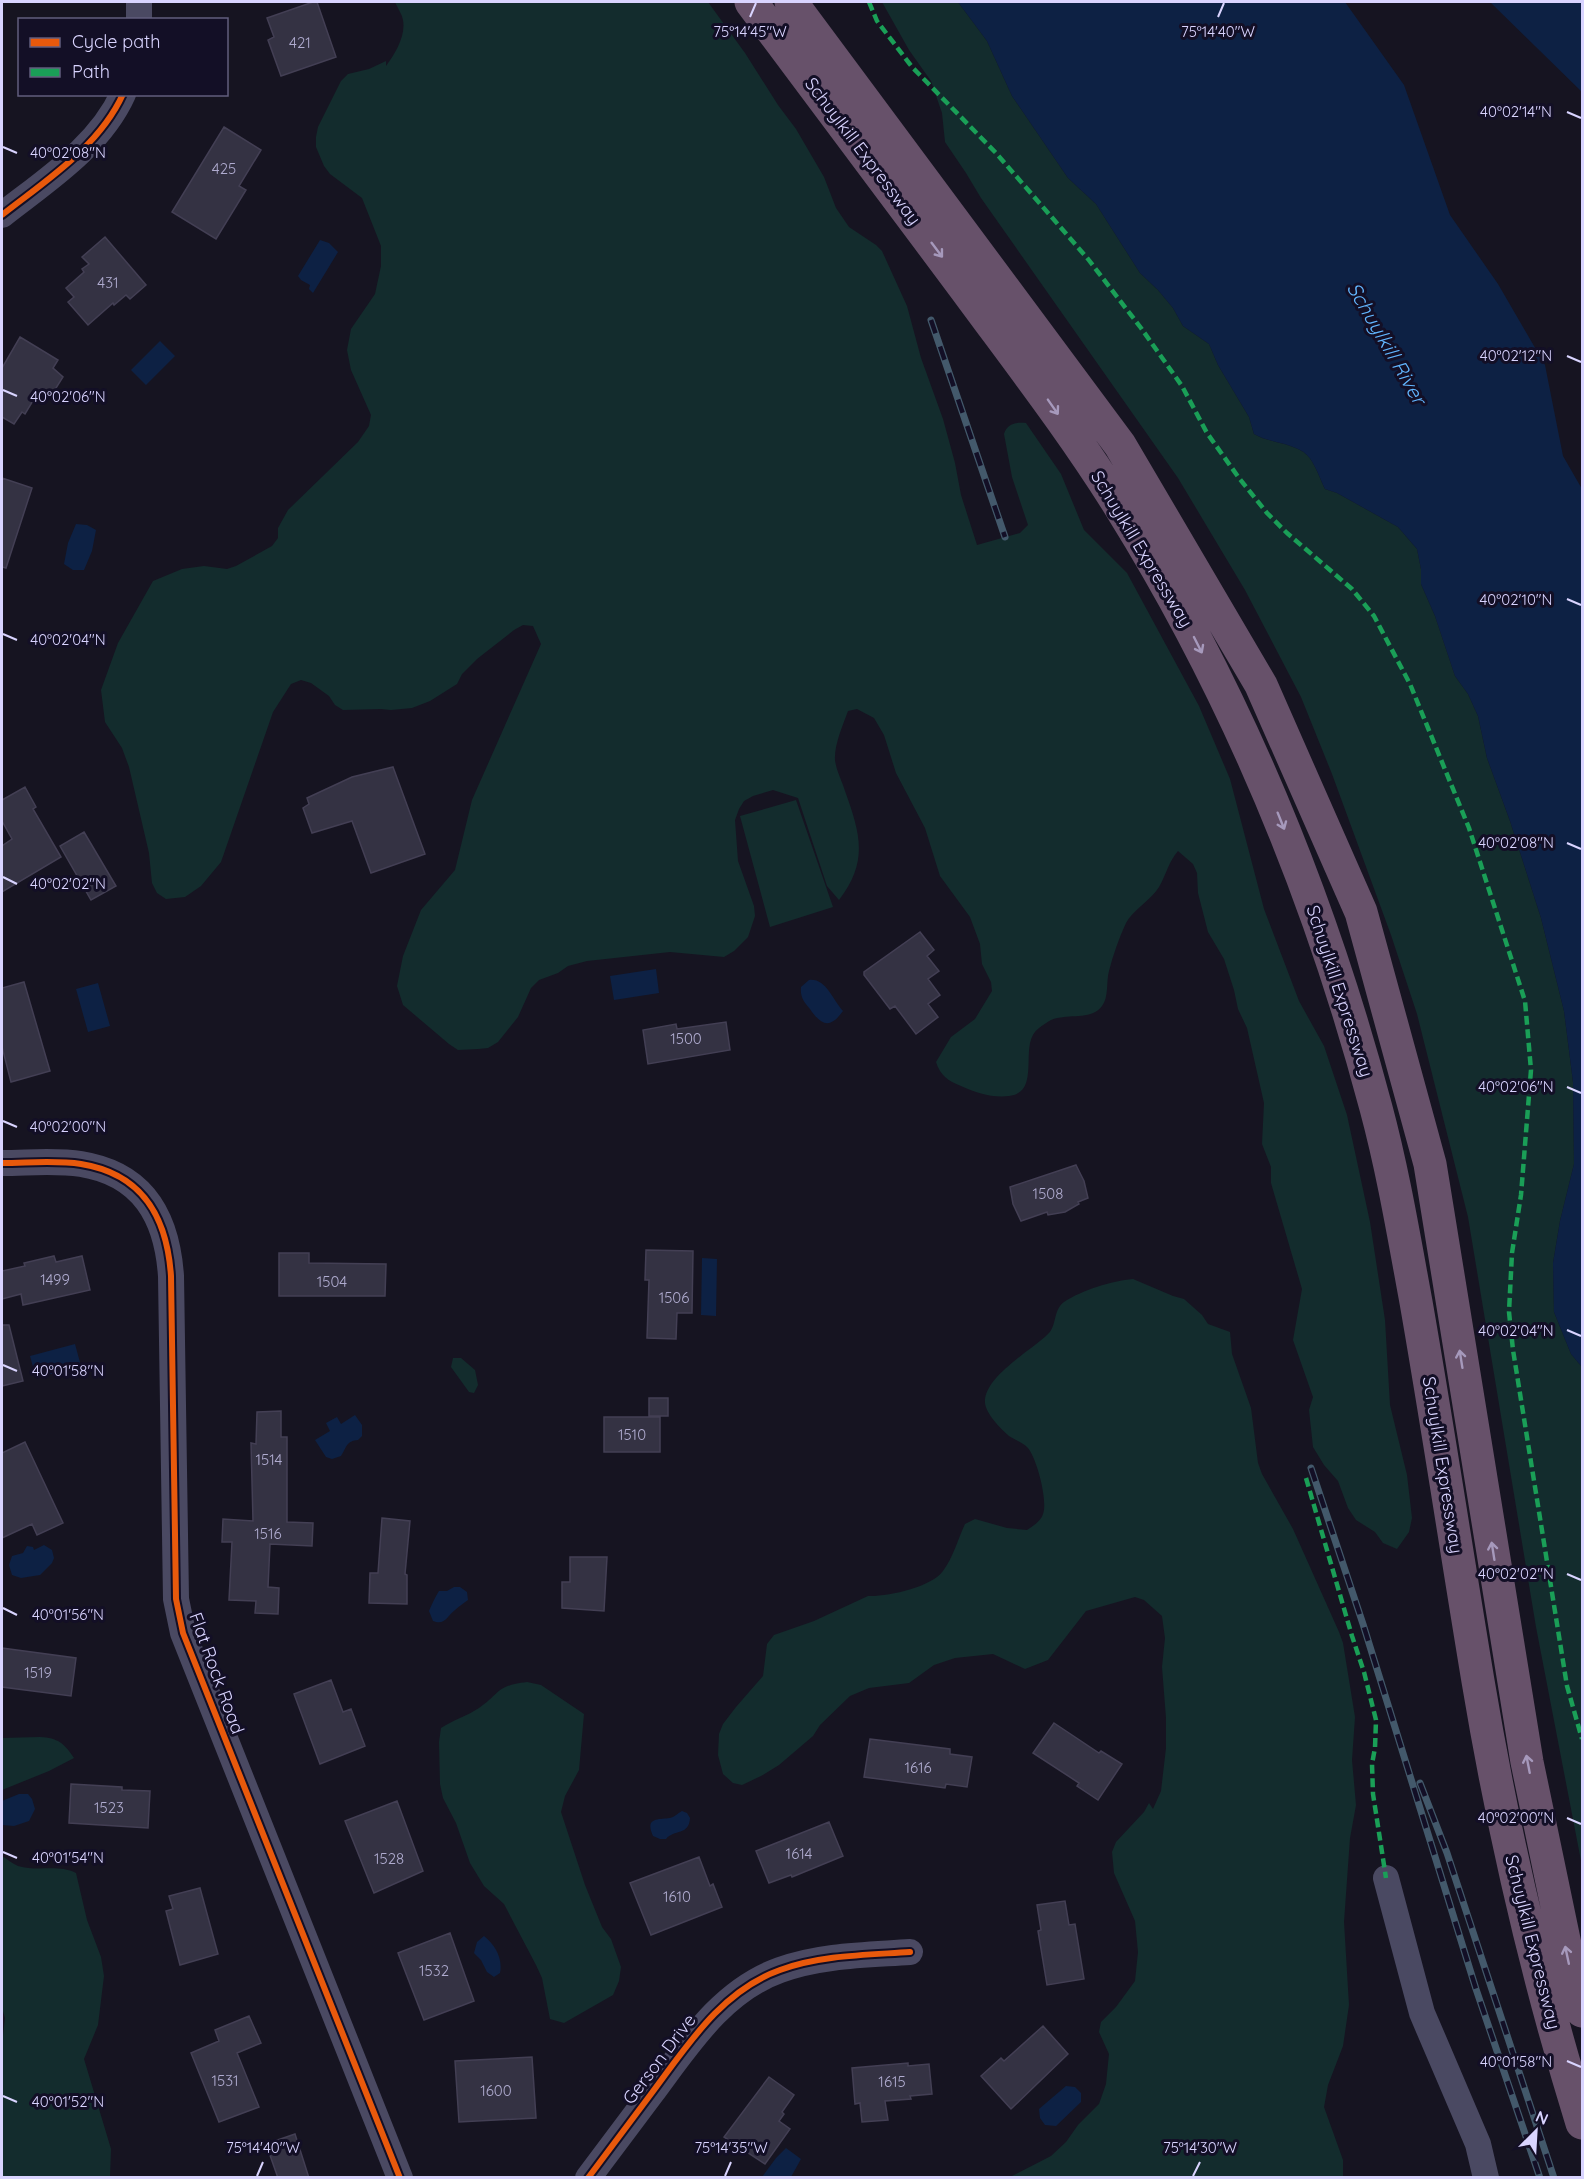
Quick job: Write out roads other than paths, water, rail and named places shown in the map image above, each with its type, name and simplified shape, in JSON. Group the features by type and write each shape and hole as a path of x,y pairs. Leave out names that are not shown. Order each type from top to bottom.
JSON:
{"highway":[{"name":"Schuylkill Expressway","path":"752,2 1045,396 1120,506 1186,622 1226,700 1263,778 1294,852 1330,952 1378,1114 1398,1203 1414,1292 1480,1693 1510,1852 1536,1960 1582,2122"},
{"name":"Schuylkill Expressway","path":"791,2 1120,445 1261,685 1361,912 1430,1164 1527,1762 1572,1978 1582,2012"}],"street":[{"path":"139,2 139,18"},
{"path":"2,216 91,142 104,126 122,96"},
{"name":"Flat Rock Road","path":"2,1162 62,1163 99,1168 141,1192 152,1206 167,1239 171,1276 176,1599 183,1633 400,2178"},
{"path":"1386,1878 1422,2013 1478,2144 1486,2178"},
{"name":"Gerson Drive","path":"588,2178 708,2019 751,1983 779,1970 807,1962 910,1952"}],"water":[{"name":"Schuylkill River","path":"958,2 1345,2 1404,85 1450,215 1498,284 1545,365 1563,456 1582,489 1582,1367 1571,1354 1554,1312 1553,1263 1560,1221 1574,1164 1573,1082 1564,1011 1541,918 1487,758 1478,716 1468,694 1455,676 1435,616 1421,584 1417,549 1398,527 1337,493 1325,489 1312,462 1302,451 1254,434 1249,417 1218,365 1209,344 1183,326 1173,308 1140,273 1096,204 1068,178 1012,96 987,41"},
{"path":"1490,2 1582,2 1582,92"},
{"path":"320,240 329,243 338,252 313,293 309,289 310,285 298,276"},
{"path":"160,341 175,356 146,385 131,370"},
{"path":"76,524 87,525 96,530 92,551 84,570 73,570 64,564 68,543"},
{"path":"656,969 659,993 614,1000 610,976"},
{"path":"809,980 820,982 843,1011 830,1023 823,1022 814,1015 804,1002 801,987"},
{"path":"98,983 110,1026 88,1032 76,989"},
{"path":"702,1258 717,1259 716,1316 701,1315"},
{"path":"75,1344 81,1366 36,1378 30,1356"},
{"path":"355,1415 362,1425 362,1436 349,1443 341,1456 332,1459 326,1457 315,1440 330,1431 326,1423 337,1417 341,1424"},
{"path":"44,1545 52,1550 54,1558 40,1575 21,1578 12,1575 9,1565 12,1556 23,1553 27,1546 33,1547 34,1550"},
{"path":"460,1587 467,1592 468,1600 443,1621 433,1621 429,1611 439,1591 447,1591"},
{"path":"19,1794 28,1794 32,1799 35,1809 29,1821 14,1826 2,1825 2,1801"},
{"path":"682,1811 690,1818 684,1830 666,1839 653,1836 651,1824 653,1821 673,1817"},
{"path":"484,1936 492,1943 499,1957 500,1973 494,1977 487,1972 481,1960 474,1953 477,1942"},
{"path":"1066,2086 1075,2087 1081,2093 1081,2102 1056,2126 1045,2125 1040,2118 1039,2109"},
{"path":"786,2148 801,2159 791,2177 762,2177 776,2158"}],"railway":[{"path":"931,320 1005,537"},
{"path":"1311,1468 1363,1624 1476,1989 1540,2178"},
{"path":"1420,1783 1447,1853 1554,2178"}]}
